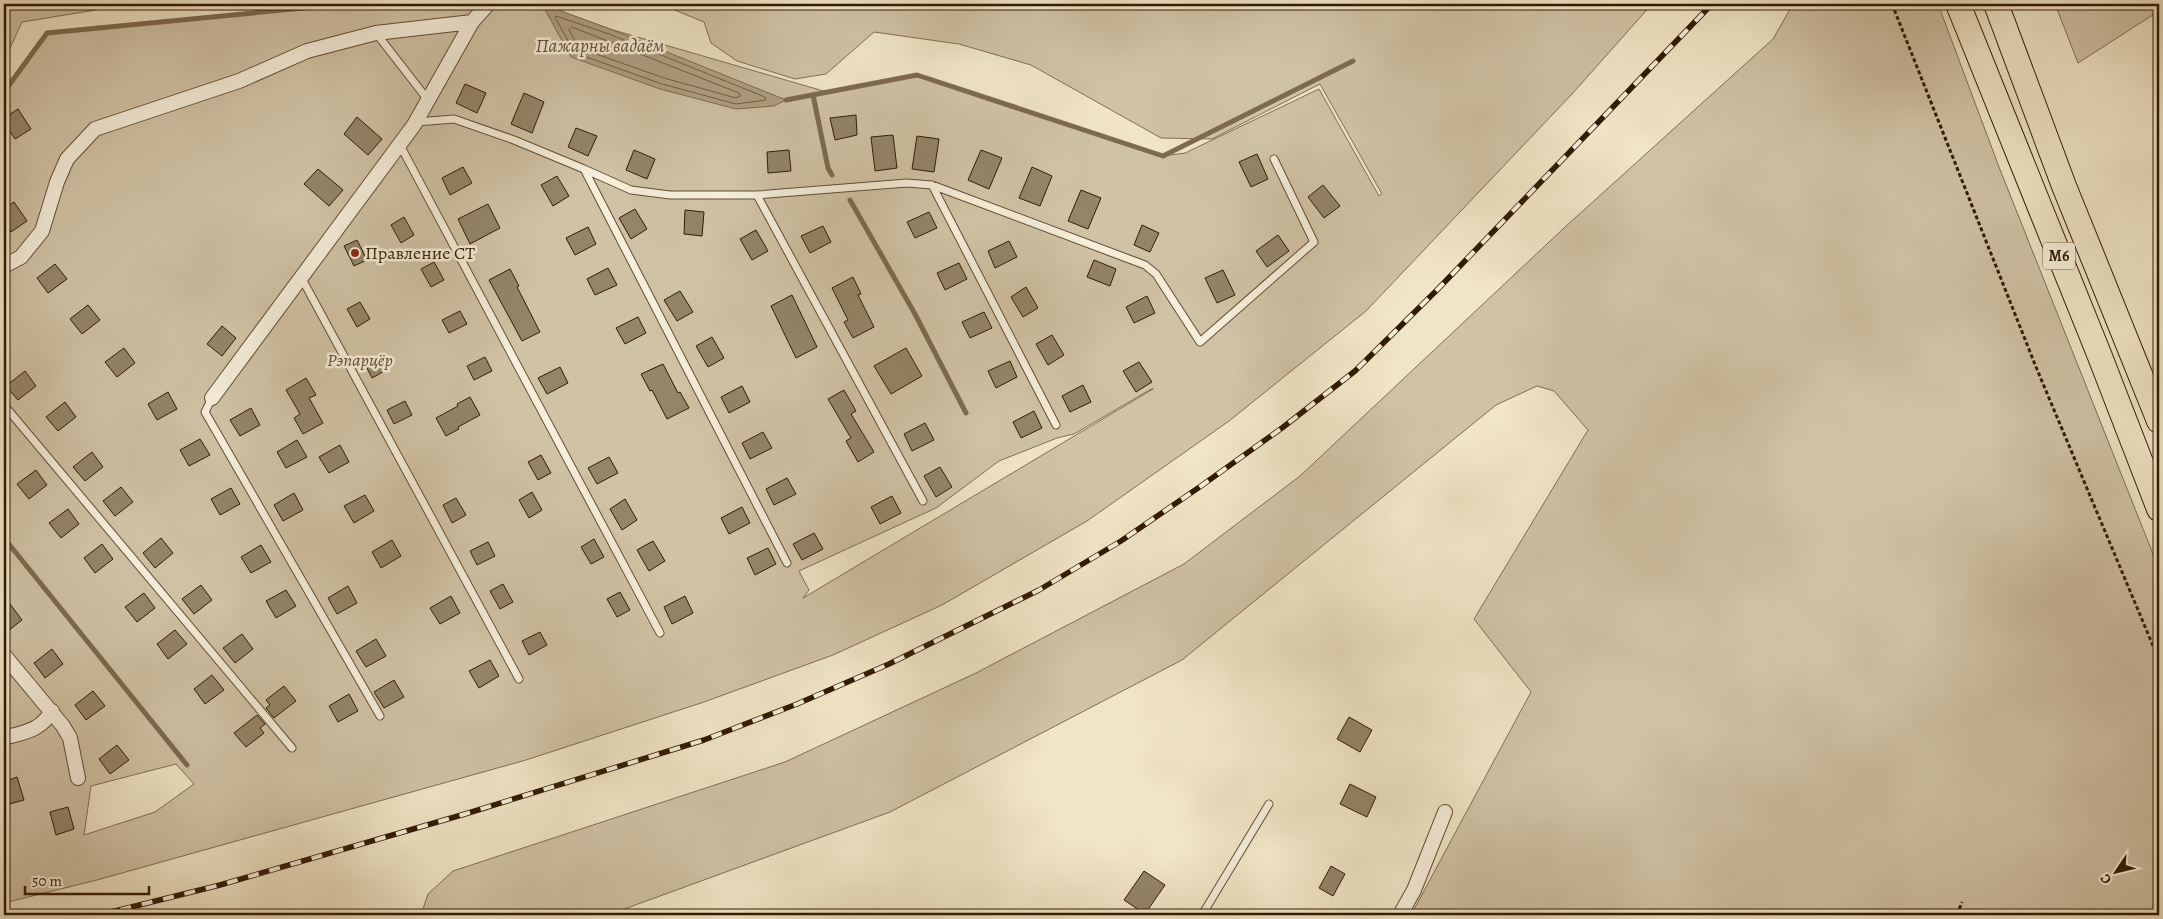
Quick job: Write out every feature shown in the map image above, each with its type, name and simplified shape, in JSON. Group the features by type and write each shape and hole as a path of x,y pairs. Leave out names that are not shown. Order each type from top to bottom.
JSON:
{"highway":[{"name":"М6","path":"1958,4 2099,354 2159,509"},
{"name":"М6","path":"1996,4 2064,186 2159,421"}],"street":[{"path":"212,398 400,144 428,100 472,22 488,4"},
{"path":"4,266 21,257 42,231 57,182 67,159 95,129 239,81 307,51 376,33 472,22"},
{"path":"4,655 52,712 70,738 78,778"},
{"path":"4,738 32,730 46,722 52,712"},
{"path":"1400,915 1414,890 1445,812"}],"lane":[{"path":"376,33 428,100"},
{"path":"415,122 454,119 514,140 631,190 670,195 757,195 907,183 932,185 1145,265 1156,274 1200,342 1314,242 1274,159"},
{"path":"400,144 660,633"},
{"path":"584,169 787,563"},
{"path":"932,185 1056,425"},
{"path":"757,195 923,501"},
{"path":"301,277 519,679"},
{"path":"212,398 205,412 380,716"},
{"path":"4,405 292,748"},
{"path":"1202,915 1269,804"}],"path":[{"path":"1892,4 2036,367 2159,660"},
{"path":"1957,915 1962,902"}],"green space":[{"path":"4,4 132,4 22,22 4,61"},
{"name":"Рэпарцёр","path":"345,4 540,4 610,29 827,92 917,75 1163,156 1185,153 1319,89 1379,196 1382,194 1320,84 1212,139 1161,138 1031,65 959,44 874,32 826,74 795,79 737,61 711,43 704,22 660,4 1652,4 1572,94 1366,311 1229,421 1087,521 942,605 833,655 704,702 526,760 97,880 4,903 4,92 47,33","holes":["1153,389 803,598 809,590 799,571 936,508 999,461 1057,438 1074,434","176,764 194,784 155,812 84,835 91,786"]},
{"path":"1793,4 1938,4 1999,167 2159,569 2159,915 1411,915 1531,692 1474,619 1588,430 1554,391 1537,386 1496,405 1182,660 890,812 608,915 421,915 428,894 453,871 785,762 976,673 1184,564 1300,476 1564,228 1773,39"},
{"path":"2055,4 2159,4 2159,11 2078,63"}],"water":[{"name":"Пажарны вадаём","path":"542,4 610,29 786,100 774,106 736,109 660,89 571,57"}],"building":[{"path":"465,84 486,93 477,113 456,103"},
{"path":"524,93 544,102 532,133 511,124"},
{"path":"18,109 31,129 15,139 4,122 4,118"},
{"path":"856,115 857,135 835,140 830,118"},
{"path":"357,117 382,139 368,155 344,134"},
{"path":"576,128 597,136 588,156 568,147"},
{"path":"893,135 897,168 875,171 871,137"},
{"path":"917,136 939,139 934,172 912,169"},
{"path":"634,150 655,159 647,179 626,170"},
{"path":"789,150 791,171 768,173 767,152"},
{"path":"981,150 1002,158 989,189 968,180"},
{"path":"1257,154 1268,179 1251,187 1239,162"},
{"path":"463,167 472,183 450,195 442,178"},
{"path":"1032,167 1052,176 1040,206 1019,198"},
{"path":"318,169 343,190 329,206 304,184"},
{"path":"557,176 569,196 553,206 541,185"},
{"path":"1323,185 1340,206 1324,218 1308,197"},
{"path":"1081,190 1101,198 1088,229 1068,221"},
{"path":"14,202 27,221 11,232 4,220 4,209"},
{"path":"488,204 500,228 470,244 458,219"},
{"path":"635,209 647,229 631,239 619,218"},
{"path":"685,210 704,212 702,236 684,234"},
{"path":"929,212 937,228 915,238 907,222"},
{"path":"404,217 414,235 401,243 391,225"},
{"path":"1142,225 1159,233 1150,252 1134,245"},
{"path":"823,226 831,242 810,253 801,236"},
{"path":"588,227 596,244 575,255 566,238"},
{"path":"756,230 768,251 752,260 740,239"},
{"path":"1278,235 1289,251 1267,267 1256,251"},
{"name":"Правление СТ","path":"357,240 367,260 354,266 344,246"},
{"path":"1009,241 1017,257 995,268 988,251"},
{"path":"1094,260 1116,269 1110,286 1087,277"},
{"path":"434,262 444,280 431,287 421,269"},
{"path":"959,263 967,279 945,290 937,273"},
{"path":"55,264 67,279 48,293 37,278"},
{"path":"608,268 617,285 595,295 587,279"},
{"path":"510,269 540,332 522,341 489,280"},
{"path":"1223,270 1235,295 1217,303 1205,278"},
{"path":"853,277 861,294 858,295 874,327 853,338 844,322 848,320 832,288"},
{"path":"1026,287 1038,308 1023,317 1011,297"},
{"path":"680,291 693,312 677,321 664,300"},
{"path":"792,295 817,347 796,358 771,306"},
{"path":"1147,296 1155,313 1134,323 1126,307"},
{"path":"360,302 370,319 357,327 347,309"},
{"path":"88,305 100,320 82,334 70,319"},
{"path":"460,311 467,324 449,333 442,320"},
{"path":"984,312 992,328 970,338 962,322"},
{"path":"638,317 646,333 625,344 616,328"},
{"path":"222,326 236,338 222,356 207,344"},
{"path":"1052,335 1064,355 1048,365 1036,344"},
{"path":"712,337 724,358 708,367 696,346"},
{"path":"124,348 135,363 117,377 105,362"},
{"path":"906,348 922,376 891,394 874,366"},
{"path":"383,355 390,368 372,378 365,364"},
{"path":"485,357 492,371 474,380 467,366"},
{"path":"1010,361 1017,377 996,388 988,371"},
{"path":"1139,362 1152,382 1136,392 1123,371"},
{"path":"663,364 678,393 680,392 689,408 667,419 652,390 650,391 641,374"},
{"path":"560,367 568,383 547,394 538,378"},
{"path":"25,371 36,386 18,400 6,386"},
{"path":"306,378 316,395 309,398 323,423 303,434 294,418 300,414 286,390"},
{"path":"1083,385 1091,402 1070,412 1062,396"},
{"path":"742,386 750,402 729,413 721,397"},
{"path":"844,390 856,411 851,414 874,452 858,462 846,441 851,438 828,399"},
{"path":"168,392 177,409 157,420 148,404"},
{"path":"470,397 480,415 446,436 436,418"},
{"path":"405,401 412,415 394,424 387,410"},
{"path":"65,402 76,417 58,431 46,417"},
{"path":"251,408 260,425 240,436 230,420"},
{"path":"1034,411 1042,428 1021,438 1013,422"},
{"path":"925,423 934,440 912,451 904,434"},
{"path":"763,432 772,448 750,459 742,443"},
{"path":"200,439 210,455 189,466 180,450"},
{"path":"297,440 307,457 286,468 277,452"},
{"path":"340,445 349,462 329,473 319,457"},
{"path":"92,452 103,467 85,481 73,467"},
{"path":"541,455 551,473 538,480 528,462"},
{"path":"609,457 618,473 597,484 588,468"},
{"path":"940,467 952,487 936,497 924,476"},
{"path":"36,470 47,485 29,499 17,484"},
{"path":"787,478 796,494 774,505 766,489"},
{"path":"121,487 133,502 115,516 103,501"},
{"path":"231,488 240,504 220,515 211,499"},
{"path":"532,492 542,510 529,518 519,500"},
{"path":"294,493 303,510 283,521 274,505"},
{"path":"365,495 374,511 354,523 344,506"},
{"path":"892,496 901,513 880,524 871,507"},
{"path":"456,498 466,515 452,523 443,505"},
{"path":"625,499 637,520 622,530 610,509"},
{"path":"742,507 750,523 729,534 721,518"},
{"path":"68,509 79,524 61,538 49,523"},
{"path":"814,533 823,549 802,560 793,544"},
{"path":"161,538 173,553 155,568 143,553"},
{"path":"594,539 604,557 591,564 581,547"},
{"path":"392,540 401,556 381,568 372,552"},
{"path":"653,541 665,561 649,571 637,550"},
{"path":"488,542 495,556 477,565 470,551"},
{"path":"102,544 113,559 95,573 84,558"},
{"path":"261,545 271,562 251,573 241,557"},
{"path":"768,548 776,564 755,575 747,558"},
{"path":"503,584 513,602 500,609 490,591"},
{"path":"201,585 212,600 194,614 182,599"},
{"path":"348,586 357,603 337,614 328,598"},
{"path":"286,590 296,606 276,618 266,601"},
{"path":"620,592 630,610 617,617 607,599"},
{"path":"144,593 155,608 137,622 125,607"},
{"path":"4,596 22,620 4,634"},
{"path":"451,596 460,613 440,624 430,608"},
{"path":"685,596 693,613 672,624 664,607"},
{"path":"175,630 187,644 168,659 157,644"},
{"path":"540,632 547,645 529,655 522,641"},
{"path":"242,634 253,649 235,663 223,648"},
{"path":"376,639 386,656 366,667 356,651"},
{"path":"52,649 63,664 45,678 34,663"},
{"path":"490,660 499,676 479,688 469,671"},
{"path":"212,675 224,690 205,704 194,689"},
{"path":"394,680 404,697 384,708 374,692"},
{"path":"284,686 296,701 274,718 266,708 270,705 266,700"},
{"path":"93,691 105,706 86,720 75,705"},
{"path":"349,694 358,711 338,722 329,706"},
{"path":"257,715 265,724 260,728 264,733 246,747 234,733"},
{"path":"1349,717 1372,730 1360,752 1337,739"},
{"path":"117,745 129,760 110,774 99,759"},
{"path":"17,777 24,800 6,805 4,782"},
{"path":"1350,784 1376,797 1367,817 1340,804"},
{"path":"68,807 74,829 56,835 50,812"},
{"path":"1331,866 1345,874 1333,896 1319,888"},
{"path":"1144,871 1165,885 1145,914 1124,900"}],"waterway":[{"path":"4,92 47,33 345,4"},
{"path":"786,100 917,75 1163,156 1353,61"},
{"path":"813,95 828,168 832,175"},
{"path":"850,200 915,314 966,413"},
{"path":"4,538 187,765"}],"railway":[{"path":"99,915 220,885 465,814 704,740 797,704 889,664 1039,590 1121,541 1201,486 1282,428 1355,371 1436,291 1712,4"}],"place":[{"name":"Правление СТ","path":"355,253"}]}
